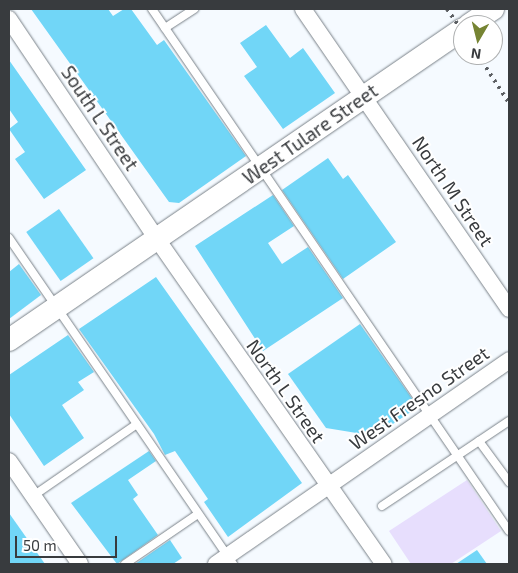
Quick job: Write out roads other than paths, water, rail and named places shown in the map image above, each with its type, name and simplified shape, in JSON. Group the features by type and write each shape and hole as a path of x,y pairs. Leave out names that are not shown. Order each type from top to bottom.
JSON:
{"street":[{"name":"North M Street","path":"303,9 509,309"},
{"name":"South L Street","path":"9,18 157,239"},
{"name":"West Tulare Street","path":"9,340 453,36"},
{"name":"North L Street","path":"157,239 327,486 384,564"},
{"name":"West Fresno Street","path":"225,562 327,486 509,360"},
{"path":"9,461 80,564"}],"lane":[{"path":"152,9 431,414 509,531"},
{"path":"165,28 194,9"},
{"path":"9,238 59,307 138,424 198,514 225,562"},
{"path":"382,506 509,420"},
{"path":"33,496 138,424"},
{"path":"479,441 509,482"},
{"path":"125,564 198,514"}],"railway":[{"path":"447,9 453,18"},
{"path":"484,65 509,103"}]}
